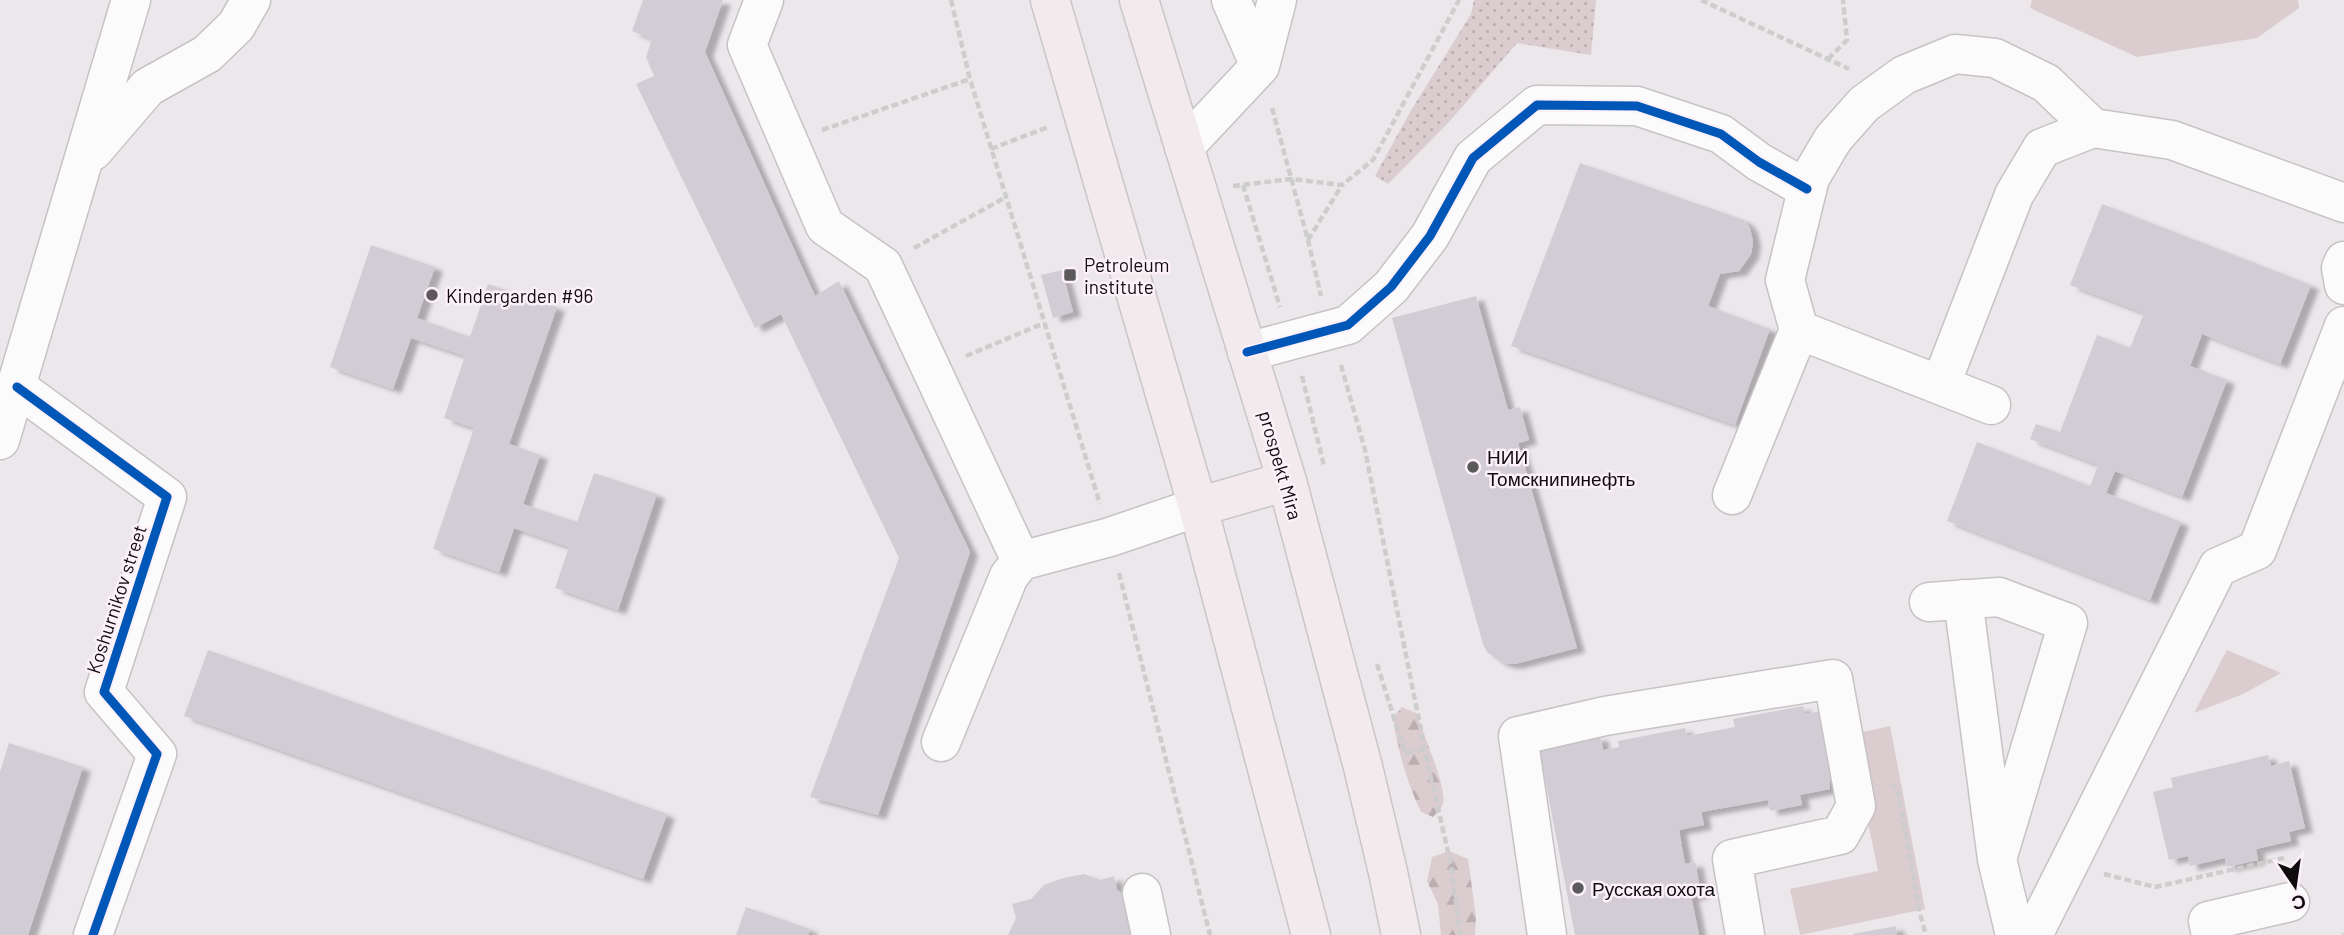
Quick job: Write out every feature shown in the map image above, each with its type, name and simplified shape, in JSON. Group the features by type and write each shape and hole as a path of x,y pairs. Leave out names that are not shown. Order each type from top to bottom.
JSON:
{"main road":[{"path":"1050,0 1198,507 1311,935"},
{"name":"prospekt Mira","path":"1139,0 1287,481 1363,767 1401,935"},
{"path":"1198,507 1287,481"}],"street":[{"path":"0,440 131,0"},
{"path":"83,164 148,87 207,54 236,26 251,0"},
{"path":"764,0 747,45 825,226 883,266 1021,561"},
{"path":"1231,0 1260,66"},
{"path":"1184,147 1260,66 1277,0"},
{"path":"1732,495 1799,330 1785,280 1810,178 1833,139 1864,104 1904,75 1955,54 1995,58 2046,83 2092,128"},
{"path":"1247,352 1349,325 1391,287 1430,236 1473,158 1537,105 1637,106 1721,134 1759,162 1807,189"},
{"path":"1941,384 2014,195 2042,148 2092,128 2172,141 2344,202"},
{"path":"2344,261 2341,268 2344,285"},
{"path":"2033,935 2218,567 2257,550 2344,326"},
{"path":"1799,330 1991,405"},
{"name":"Koshurnikov street","path":"17,387 167,497 104,692 157,754 93,935"},
{"path":"941,742 1009,576 1021,561 1110,537 1198,507"},
{"path":"1997,859 2068,623 1999,597 1946,601 1997,859 2015,935"},
{"path":"1547,935 1518,736 1605,716 1833,679 1856,806 1840,835 1732,859 1745,935"},
{"path":"1142,893 1151,935"},
{"path":"2211,935 2207,921 2290,902"}],"path":[{"path":"950,0 970,79 1110,537 1210,935"},
{"path":"1308,240 1342,185 1373,160 1460,0"},
{"path":"1701,0 1854,71"},
{"path":"1828,59 1847,40 1843,0"},
{"path":"1260,66 1330,330 1366,450 1427,760 1451,864 1460,935"},
{"path":"788,141 970,79"},
{"path":"991,149 1045,128"},
{"path":"1226,187 1291,179 1342,185"},
{"path":"883,266 1006,197"},
{"path":"933,370 1044,323"},
{"path":"1889,782 1898,790 1926,935"},
{"path":"2096,872 2155,887 2284,858"}],"green space":[{"path":"1474,0 1596,0 1591,55 1517,43 1449,122 1388,184 1375,176 1410,112 1471,14"},
{"path":"2032,0 2298,0 2299,8 2257,38 2137,57 2030,8"},
{"path":"2227,650 2281,673 2243,694 2194,713"},
{"path":"1402,707 1416,713 1438,772 1443,803 1433,817 1421,812 1404,766 1393,718"},
{"path":"1890,726 1925,909 1800,935 1790,889 1878,871 1850,735"},
{"path":"1449,851 1468,859 1476,917 1475,935 1441,935 1438,904 1427,881 1432,857"}],"building":[{"path":"643,0 723,0 705,52 815,296 839,281 970,552 878,815 810,797 899,558 781,314 755,328 636,84 654,76 646,57 652,39 632,31"},
{"path":"1580,163 1744,220 1750,228 1753,242 1751,254 1739,271 1720,274 1708,306 1770,329 1735,425 1511,346"},
{"path":"2102,204 2311,285 2280,364 2202,334 2190,366 2227,380 2182,497 2115,471 2106,493 2181,522 2150,600 1947,521 1977,442 2090,486 2098,465 2030,439 2036,424 2060,432 2097,335 2130,348 2144,313 2070,285"},
{"path":"371,245 435,267 417,318 470,337 488,284 557,307 509,444 540,455 523,504 577,522 594,473 657,494 618,610 555,588 569,547 514,528 499,572 433,549 474,428 444,418 465,356 411,338 393,389 330,367"},
{"path":"1062,270 1073,312 1053,318 1041,275"},
{"path":"1476,296 1508,410 1520,407 1529,440 1518,443 1577,648 1515,664 1499,661 1487,652 1483,644 1392,318"},
{"path":"208,650 667,814 643,879 184,716"},
{"path":"1803,706 1805,714 1821,711 1834,781 1829,782 1830,789 1800,795 1802,805 1770,811 1768,800 1701,812 1704,825 1679,830 1685,864 1695,862 1701,894 1691,896 1699,935 1575,935 1539,748 1600,736 1603,750 1619,747 1618,741 1685,728 1687,736 1735,727 1733,719"},
{"path":"9,743 83,767 28,935 0,935 0,772"},
{"path":"2268,755 2271,766 2289,761 2305,828 2289,832 2291,841 2256,849 2258,860 2227,867 2225,858 2190,866 2188,856 2169,860 2153,792 2173,787 2171,778"},
{"path":"1084,874 1100,880 1114,876 1117,890 1135,901 1145,935 1008,935 1016,918 1012,904 1031,899 1044,885"},
{"path":"746,907 810,929 808,935 736,935"},
{"path":"1896,926 1897,935 1853,935 1853,934"}],"cycle path":[{"path":"1247,352 1348,325 1391,287 1430,236 1473,158 1537,105 1637,106 1721,134 1759,162 1807,189"},
{"path":"17,387 167,497 104,692 157,754 93,935"}],"place":[{"name":"Petroleum institute","path":"1070,275"},
{"name":"Kindergarden #96","path":"432,295"},
{"name":"НИИ Томскнипинефть","path":"1473,467"},
{"name":"Русская охота","path":"1578,888"}]}
